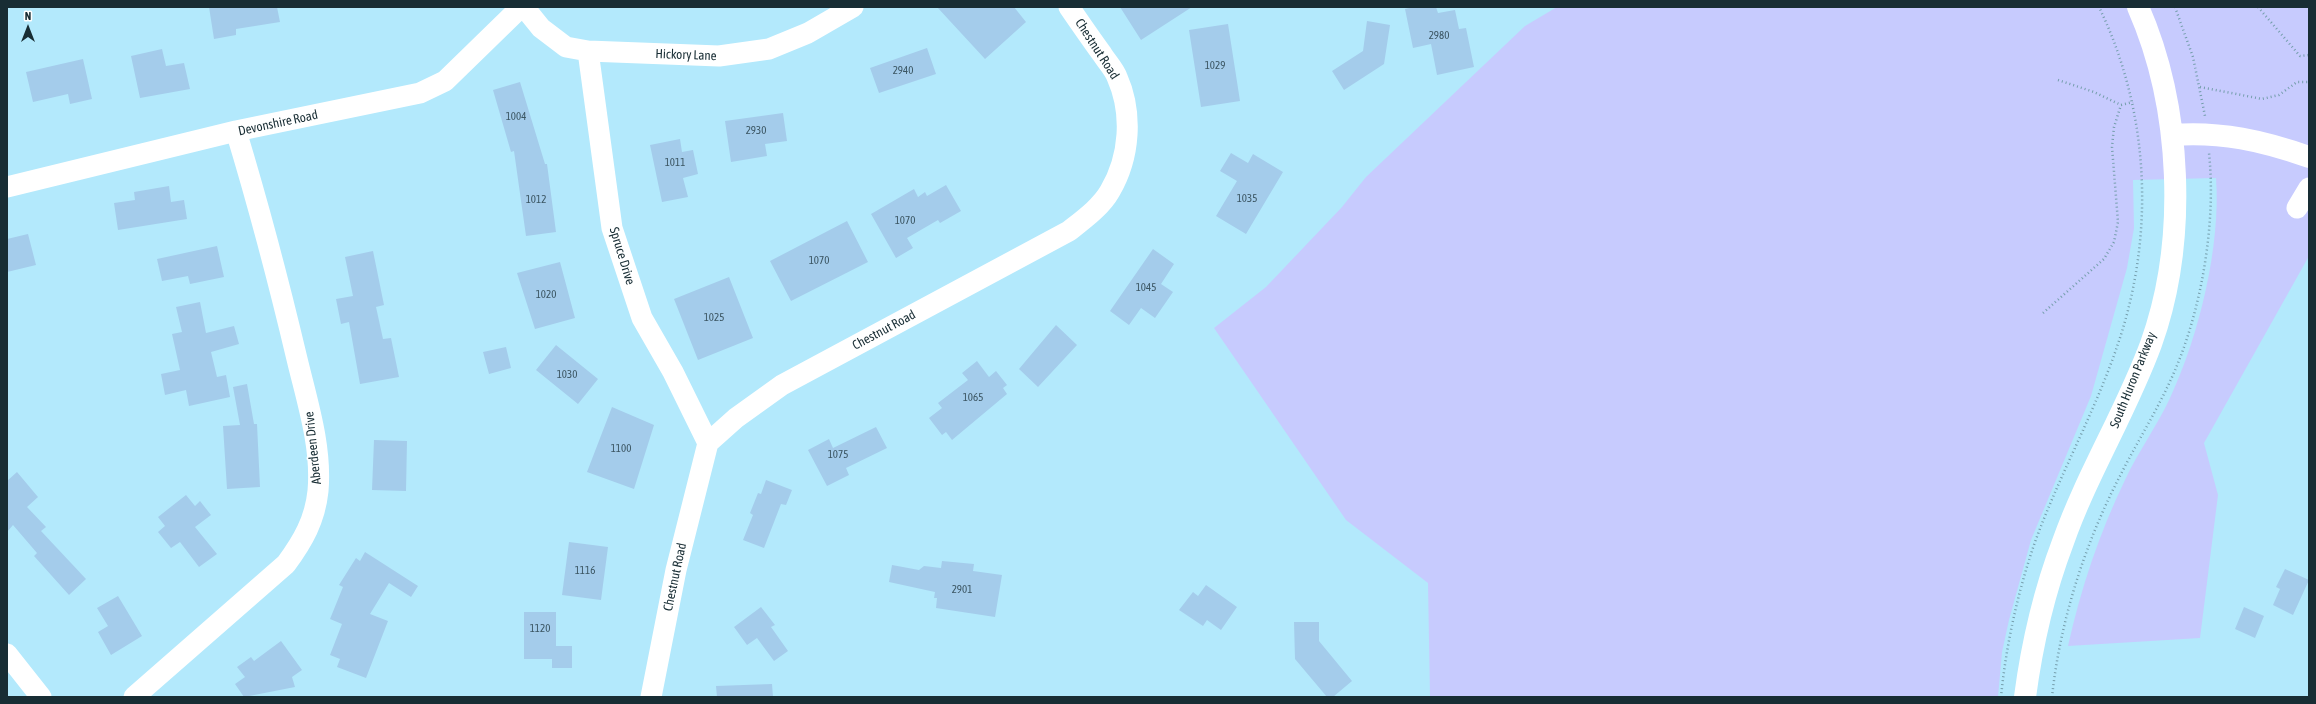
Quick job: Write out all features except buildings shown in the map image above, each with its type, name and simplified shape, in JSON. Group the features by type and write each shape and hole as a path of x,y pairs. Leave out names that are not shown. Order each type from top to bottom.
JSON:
{"main road":[{"name":"South Huron Parkway","path":"2026,697 2042,609 2063,541 2139,373 2158,318 2165,285 2172,236 2175,175 2172,135 2165,95 2156,60 2138,7"},
{"path":"2172,135 2228,135 2251,139 2309,157"}],"street":[{"name":"Hickory Lane","path":"523,7 541,28 566,47 588,51 719,56 769,50 808,33 854,7"},
{"name":"Devonshire Road","path":"7,187 236,131 420,92 446,81 523,7"},
{"name":"Chestnut Road","path":"651,697 676,570 708,443 736,418 782,385 1069,231 1091,213 1110,192 1126,143 1128,124 1126,102 1117,76 1069,7"},
{"name":"Spruce Drive","path":"588,51 612,228 642,318 673,372 708,443"},
{"name":"Aberdeen Drive","path":"134,697 286,564 303,542 313,517 318,483 316,456 309,409 276,270 236,131"},
{"path":"2297,208 2309,188"},
{"path":"7,654 41,697"}],"path":[{"path":"2001,697 2006,653 2013,621 2035,542 2098,397 2127,315 2142,238 2142,176 2133,102 2114,37 2099,7"},
{"path":"2175,7 2193,57 2204,111"},
{"path":"2258,7 2300,56 2309,55"},
{"path":"2058,80 2094,92 2121,105 2133,102"},
{"path":"2200,87 2262,99 2280,95 2297,82 2309,82"},
{"path":"2043,313 2104,259 2114,242 2118,222 2112,147 2114,127 2121,105"},
{"path":"2052,697 2054,676 2073,597 2086,555 2120,477 2164,396 2179,362 2201,280 2207,239 2210,198 2209,155"}],"shaded area":[{"path":"1557,7 2309,7 2309,256 2204,443 2218,495 2200,638 2068,646 2085,582 2107,521 2130,470 2165,408 2181,374 2199,319 2211,261 2217,204 2216,178 2133,180 2134,228 2127,268 2091,396 2031,540 2009,620 2002,652 1998,697 1430,697 1428,583 1346,520 1214,328 1266,287 1342,207 1366,177 1525,26"}]}
